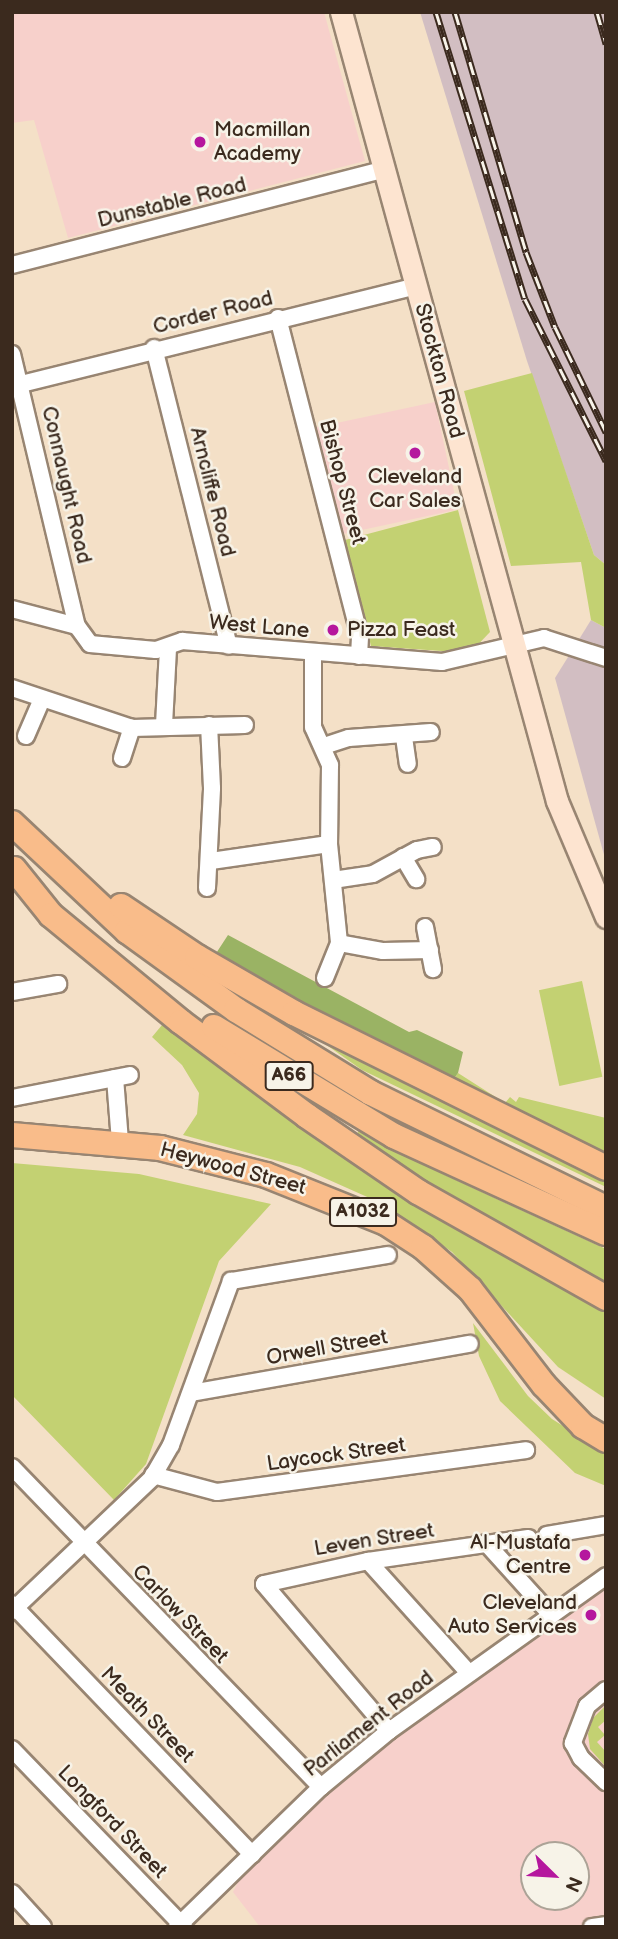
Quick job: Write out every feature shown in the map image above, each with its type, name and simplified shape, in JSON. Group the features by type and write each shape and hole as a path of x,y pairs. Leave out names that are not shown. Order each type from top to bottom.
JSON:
{"main road":[{"name":"Stockton Road","path":"341,12 557,801 606,917"},
{"path":"12,822 123,908 197,957 370,1053 606,1168"},
{"name":"A66","path":"12,822 127,931 236,1010 371,1093 603,1223"},
{"name":"A66","path":"13,869 193,1013 287,1074 461,1170 603,1223"},
{"name":"A66","path":"13,869 51,915 181,1022 307,1116 429,1199 606,1298"},
{"name":"Heywood Street","path":"12,1135 120,1142 266,1175 386,1223 423,1247 470,1289 544,1385 583,1426 606,1440"},
{"name":"Heywood Street","path":"544,1385 606,1420"}],"street":[{"name":"Dunstable Road","path":"12,265 383,170"},
{"name":"Corder Road","path":"21,384 154,348 416,286"},
{"name":"Bishop Street","path":"278,318 360,638 359,656"},
{"name":"Arncliffe Road","path":"154,348 229,646"},
{"name":"Connaught Road","path":"12,354 77,626"},
{"name":"West Lane","path":"12,609 77,626 90,644 168,649 182,642 442,662 544,638 606,658"},
{"path":"164,725 168,649"},
{"path":"313,653 313,727 324,746 330,765 330,844 340,943 325,978"},
{"path":"12,688 132,728 164,725 245,725"},
{"path":"26,736 42,699"},
{"path":"206,888 211,861 209,725"},
{"path":"122,758 132,728"},
{"path":"324,746 349,738 404,737 431,732"},
{"path":"404,737 408,764"},
{"path":"211,861 330,844"},
{"path":"333,880 373,874 402,857 433,847"},
{"path":"402,857 416,879"},
{"path":"425,927 433,970"},
{"path":"340,943 383,951 430,950"},
{"path":"12,992 40,979 58,984"},
{"path":"12,1098 122,1077 120,1142"},
{"path":"13,1608 153,1475 172,1445 231,1281 388,1255"},
{"name":"Orwell Street","path":"191,1393 470,1344"},
{"name":"Laycock Street","path":"153,1475 217,1492 526,1450"},
{"name":"Carlow Street","path":"12,1467 321,1787"},
{"path":"547,1535 606,1525"},
{"name":"Leven Street","path":"390,1731 265,1589 269,1579 368,1561 528,1538"},
{"path":"486,1543 551,1615"},
{"path":"368,1561 469,1673"},
{"name":"Parliament Road","path":"180,1926 321,1787 390,1731 606,1576"},
{"name":"Meath Street","path":"13,1608 252,1854"},
{"path":"606,1690 587,1706 573,1743 581,1758 606,1782"},
{"name":"Longford Street","path":"12,1749 180,1926"},
{"path":"12,1894 43,1927"},
{"path":"592,1927 606,1925"}],"shaded area":[{"name":"Macmillan Academy","path":"12,12 324,12 365,161 68,238 34,120 12,123"},
{"path":"420,12 606,12 606,565 594,555 527,361"},
{"path":"435,402 458,510 334,536 311,428"},
{"path":"591,620 606,628 606,862 555,678"},
{"path":"606,1576 606,1927 260,1927 233,1892 252,1854 321,1787"}],"green space":[{"path":"532,373 594,555 606,565 606,628 591,620 581,562 511,566 464,391"},
{"path":"458,510 490,632 470,653 371,646 345,540"},
{"path":"228,935 409,1032 417,1030 463,1052 458,1073 450,1084 213,958"},
{"path":"582,981 602,1077 559,1086 539,990"},
{"path":"167,1019 456,1224 606,1310 606,1399 558,1367 452,1252 383,1204 300,1167 183,1135 197,1114 199,1093 182,1065 152,1037"},
{"path":"311,1034 606,1178 606,1187 362,1070"},
{"path":"458,1073 505,1103 510,1097 516,1102 519,1097 606,1118 606,1161 450,1084"},
{"path":"360,1128 445,1175 606,1249 606,1290 413,1177 357,1134"},
{"path":"12,1163 139,1174 271,1204 219,1261 146,1464 114,1500 12,1395"},
{"path":"473,1323 528,1396 552,1419 606,1453 606,1486 575,1473 500,1401 479,1356"},
{"path":"606,1705 606,1720 598,1727 605,1735 597,1742 606,1752 606,1767 590,1749 588,1734 593,1718"}],"railway":[{"path":"436,12 525,299 606,461"},
{"path":"455,12 526,252 555,327 606,432"},
{"path":"597,12 606,44"}],"place":[{"name":"Macmillan Academy","path":"200,142"},
{"name":"Cleveland Car Sales","path":"415,453"},
{"name":"Pizza Feast","path":"333,630"},
{"name":"Al-Mustafa Centre","path":"585,1555"},
{"name":"Cleveland Auto Services","path":"591,1615"}]}
